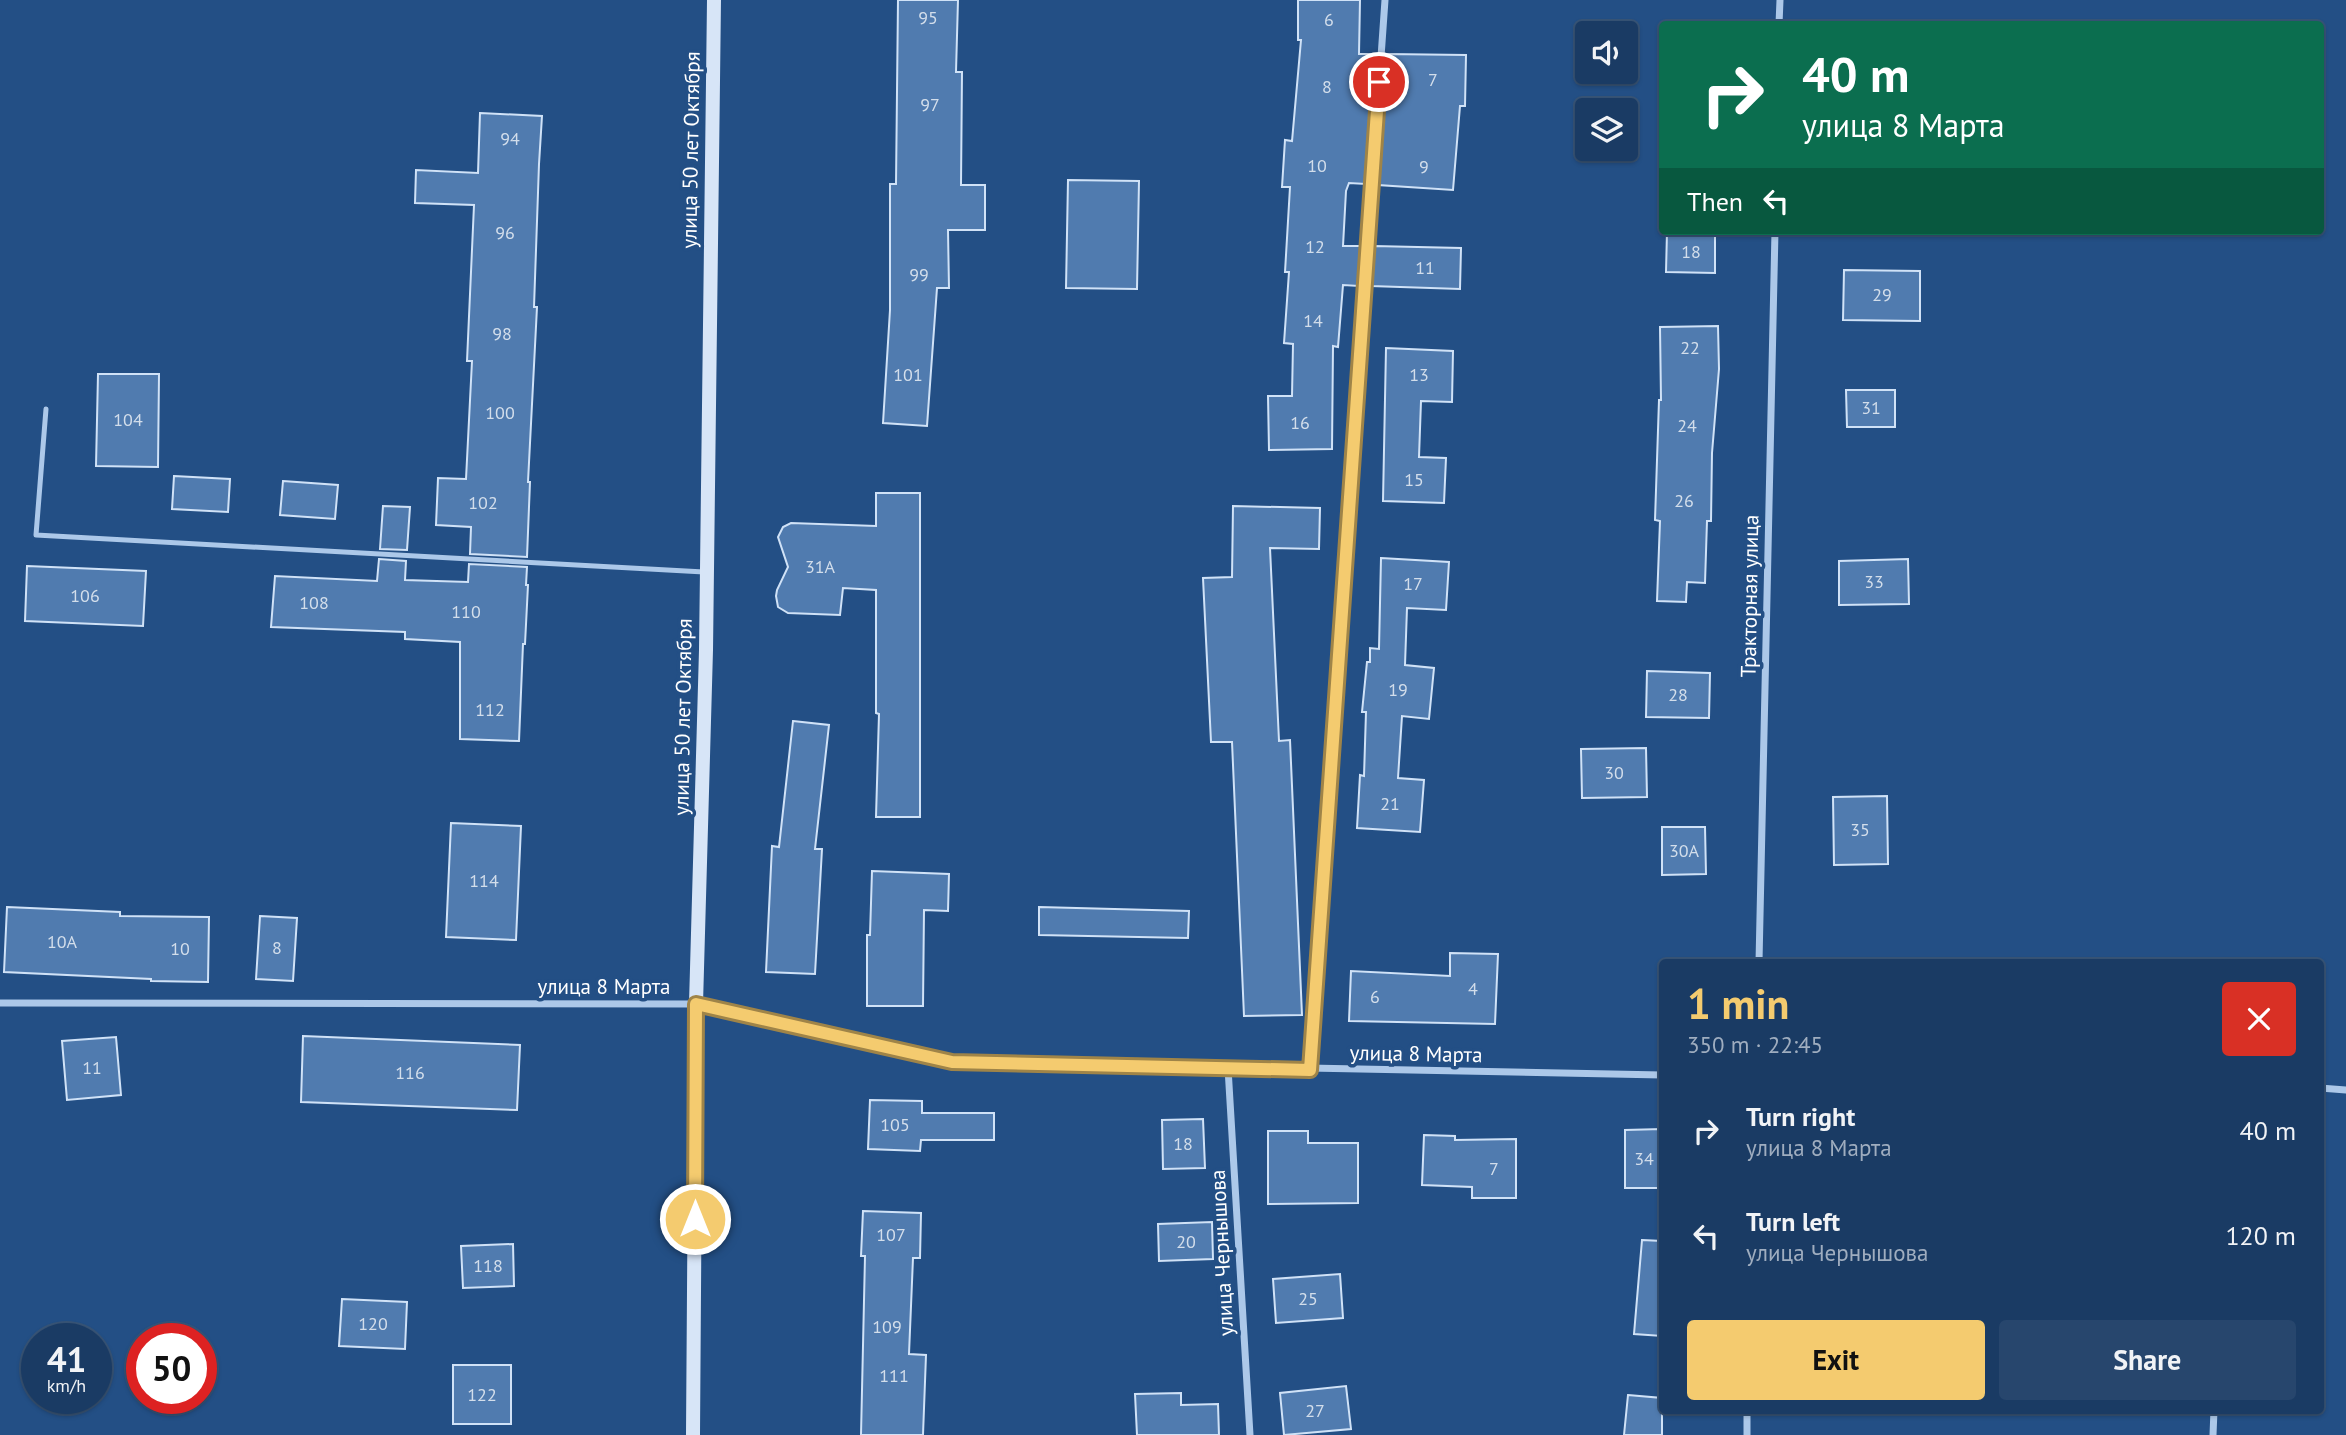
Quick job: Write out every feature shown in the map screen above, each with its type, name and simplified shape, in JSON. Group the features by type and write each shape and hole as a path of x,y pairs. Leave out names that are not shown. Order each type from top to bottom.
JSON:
{"main road":[{"name":"улица 50 лет Октября","path":"693,1435 696,1004 707,572 714,0"}],"street":[{"path":"1310,1070 1385,0"},
{"path":"1779,21 1780,0"},
{"name":"Тракторная улица","path":"1759,959 1775,235"},
{"name":"улица 8 Марта","path":"0,1003 696,1004 952,1062 1659,1075"},
{"name":"улица Чернышова","path":"1228,1068 1250,1435"},
{"path":"2324,1088 2346,1090"},
{"path":"1746,1435 1747,1414"},
{"path":"2213,1435 2214,1414"}],"lane":[{"path":"46,409 36,535 707,572"}],"building":[{"path":"898,0 958,0 956,72 962,72 961,185 985,185 985,230 948,230 949,288 937,288 927,426 883,423 890,310 890,184 896,184"},
{"path":"1298,0 1360,0 1359,54 1375,54 1366,184 1349,183 1346,191 1343,246 1362,246 1359,286 1343,285 1338,347 1333,346 1332,449 1269,450 1268,396 1292,396 1293,344 1284,343 1289,272 1285,272 1290,187 1282,187 1285,140 1292,141 1301,40 1298,40"},
{"path":"1387,54 1466,55 1465,106 1460,106 1453,190 1378,185"},
{"path":"480,113 542,116 527,557 470,554 471,527 436,525 438,478 466,479 472,361 467,361 474,205 415,203 416,170 478,173"},
{"path":"1068,180 1139,181 1137,289 1066,288"},
{"path":"1667,235 1715,235 1715,273 1666,272"},
{"path":"1374,246 1461,248 1460,289 1371,286"},
{"path":"1844,270 1920,271 1920,321 1843,320"},
{"path":"1718,326 1719,369 1705,583 1687,582 1686,602 1657,601 1660,521 1655,520 1661,400 1660,327"},
{"path":"1386,348 1453,351 1452,402 1421,401 1419,457 1446,458 1444,503 1383,501"},
{"path":"98,374 159,374 158,467 96,466"},
{"path":"1846,390 1895,390 1895,427 1847,427"},
{"path":"174,476 230,479 228,512 172,509"},
{"path":"283,481 338,485 335,519 280,515"},
{"path":"876,493 920,493 920,817 876,817 879,714 876,713 876,590 843,588 840,615 788,613 778,607 776,596 788,567 778,537 783,527 791,523 876,526"},
{"path":"383,506 410,507 407,550 380,549"},
{"path":"1233,506 1320,508 1319,549 1270,548 1279,741 1290,740 1302,1015 1244,1016 1232,742 1211,742 1203,578 1232,577"},
{"path":"1381,558 1449,562 1446,610 1407,608 1405,665 1434,668 1429,719 1402,716 1398,778 1424,780 1420,832 1357,828 1360,775 1364,776 1366,712 1362,712 1367,662 1370,662 1370,648 1379,649"},
{"path":"379,559 406,561 405,580 468,582 469,564 527,567 519,741 460,739 460,642 405,639 405,632 271,627 275,576 377,581"},
{"path":"1908,559 1909,604 1839,605 1839,561"},
{"path":"27,566 146,571 143,626 25,621"},
{"path":"1647,671 1710,673 1709,718 1646,717"},
{"path":"793,721 829,725 815,849 822,849 815,974 766,972 772,846 779,847"},
{"path":"1646,748 1647,797 1582,798 1581,749"},
{"path":"1887,796 1888,864 1834,865 1833,797"},
{"path":"451,823 521,826 516,940 446,937"},
{"path":"1662,827 1705,827 1706,874 1662,875"},
{"path":"872,871 949,874 948,911 924,910 923,1006 867,1006 867,935 870,935"},
{"path":"7,907 120,912 120,916 209,917 208,982 4,972"},
{"path":"1039,907 1189,911 1188,938 1039,935"},
{"path":"260,916 297,918 293,981 256,979"},
{"path":"1450,953 1498,954 1495,1024 1349,1021 1351,971 1450,976"},
{"path":"303,1036 520,1045 517,1110 301,1102"},
{"path":"116,1037 121,1095 67,1100 62,1041"},
{"path":"870,1100 922,1101 922,1113 994,1113 994,1140 921,1140 920,1151 868,1149"},
{"path":"1203,1119 1205,1168 1163,1169 1162,1120"},
{"path":"1659,1129 1659,1188 1625,1188 1625,1130"},
{"path":"1268,1131 1308,1131 1308,1143 1358,1143 1358,1203 1268,1204"},
{"path":"1424,1135 1455,1136 1455,1140 1516,1139 1516,1198 1472,1198 1472,1187 1422,1185"},
{"path":"863,1211 921,1213 920,1258 913,1258 909,1354 926,1355 923,1435 861,1435 865,1256 861,1256"},
{"path":"1212,1222 1213,1259 1159,1261 1158,1224"},
{"path":"1642,1240 1659,1241 1659,1336 1634,1334"},
{"path":"513,1244 514,1286 463,1288 461,1246"},
{"path":"1340,1274 1343,1318 1276,1323 1273,1279"},
{"path":"342,1299 407,1302 405,1349 339,1346"},
{"path":"453,1365 511,1365 511,1424 453,1424"},
{"path":"1346,1386 1351,1429 1284,1435 1280,1393"},
{"path":"1181,1393 1181,1405 1218,1404 1219,1435 1137,1435 1135,1394"},
{"path":"1628,1395 1659,1398 1662,1435 1624,1435"}],"route":[{"path":"695,1219 696,1004 952,1062 1310,1070 1379,82"}]}
